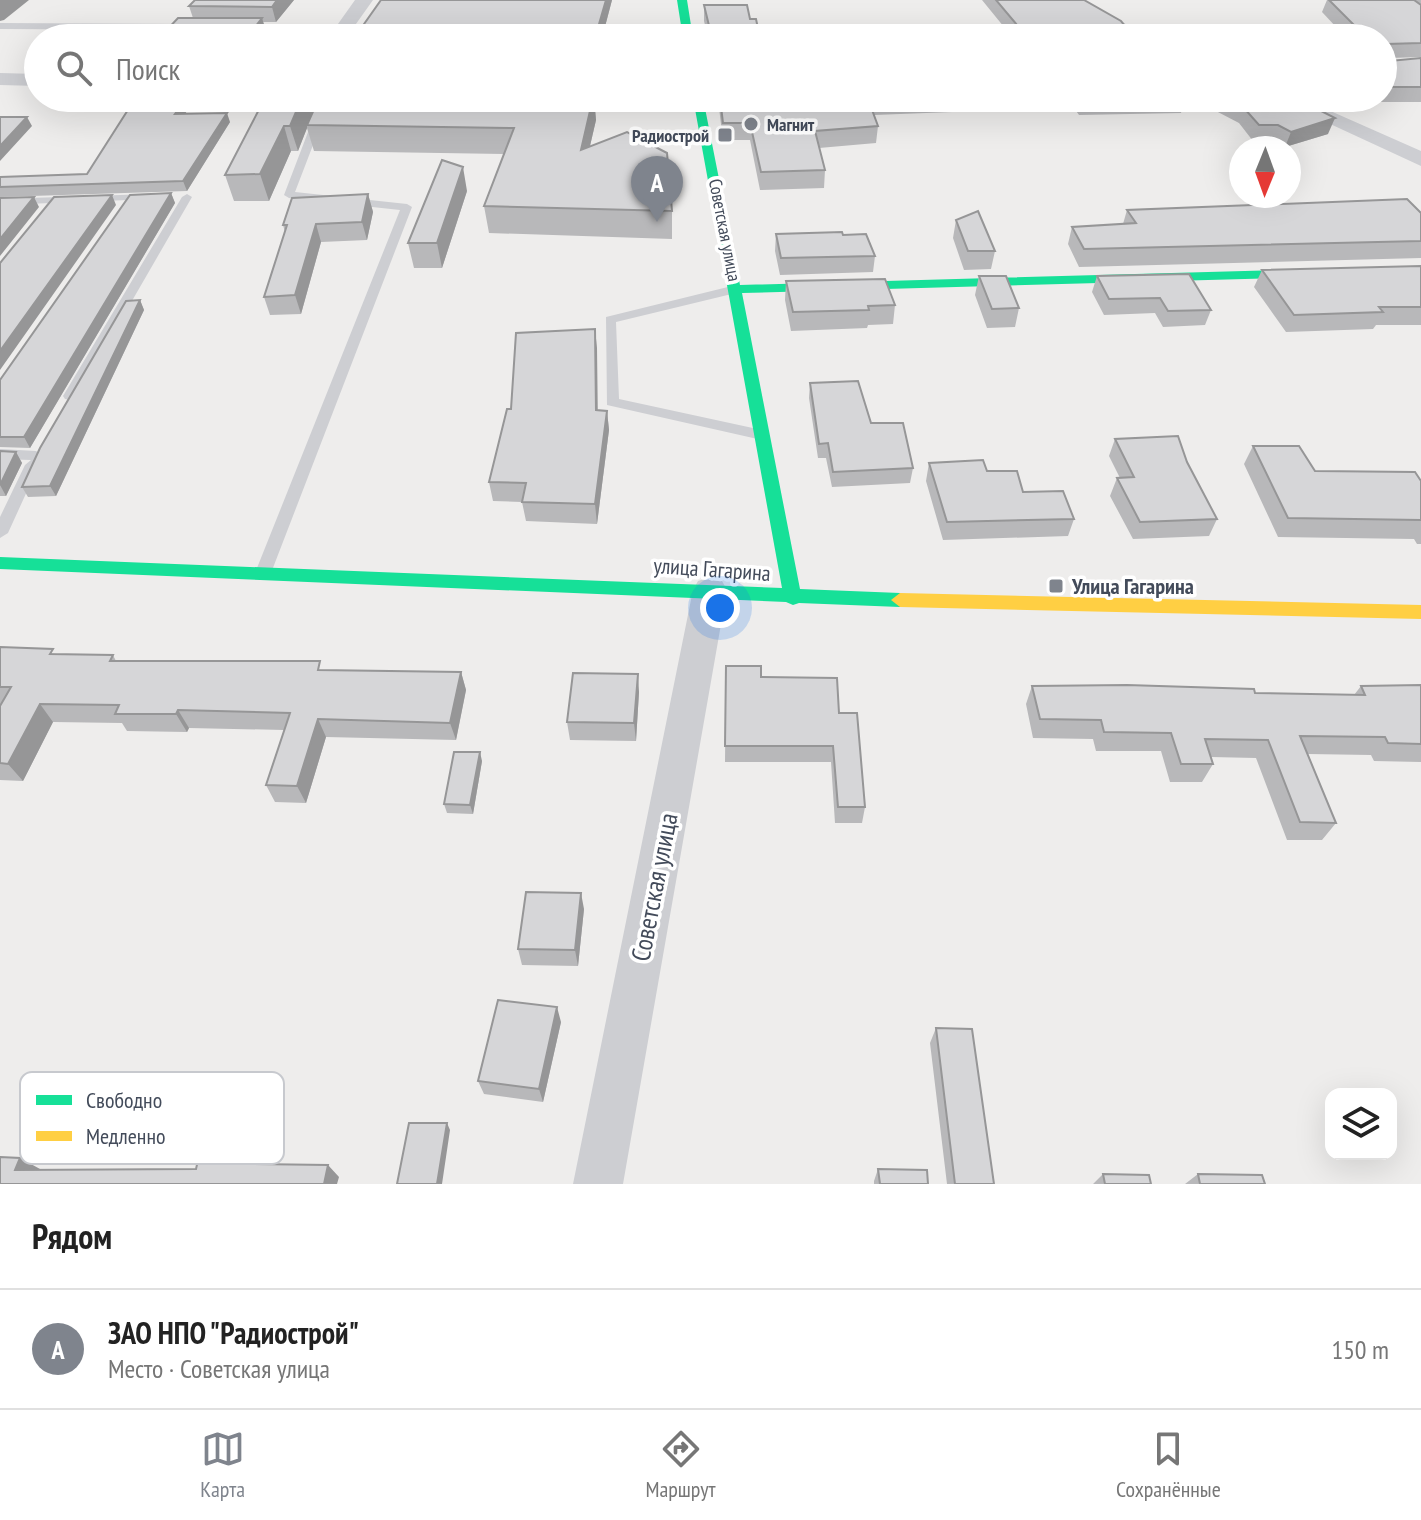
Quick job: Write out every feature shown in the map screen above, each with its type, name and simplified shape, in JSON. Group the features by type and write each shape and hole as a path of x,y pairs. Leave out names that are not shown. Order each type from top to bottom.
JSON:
{"street":[{"path":"347,24 364,0"},
{"path":"682,0 686,24"},
{"path":"1069,0 1115,24"},
{"path":"0,79 24,76"},
{"name":"Советская улица","path":"701,112 793,598"},
{"path":"1315,112 1421,159"},
{"path":"736,289 1421,270"},
{"name":"улица Гагарина","path":"0,563 710,590 793,598 1421,612"},
{"name":"Советская улица","path":"598,1184 710,590"}],"lane":[{"path":"0,26 24,26"},
{"path":"263,573 407,207 289,195 322,112"},
{"path":"124,209 132,196"},
{"path":"0,202 132,196 187,197 66,404"},
{"path":"45,211 54,200"},
{"path":"736,289 610,320 612,402 763,435"},
{"path":"0,454 40,449 0,533"}],"building":[{"path":"195,0 277,0 272,7 189,6"},
{"path":"381,0 606,0 599,24 364,24"},
{"path":"996,0 1084,0 1123,24 1016,24"},
{"path":"1329,0 1414,0 1421,5 1421,43 1397,44 1397,24 1353,24"},
{"path":"704,5 747,5 750,19 756,19 757,24 709,24"},
{"path":"178,18 262,18 257,24 172,24"},
{"path":"1421,58 1421,87 1397,87 1397,60"},
{"path":"127,112 227,113 183,181 0,187 0,177 87,174"},
{"path":"258,112 296,112 290,126 284,126 260,174 225,175"},
{"path":"313,112 590,112 581,150 627,132 667,153 672,211 484,206 514,128 307,125"},
{"path":"722,112 873,112 878,126 815,131 825,170 761,172 750,123 723,123"},
{"path":"1248,112 1323,112 1335,118 1291,132 1278,125 1259,125"},
{"path":"0,117 27,117 0,146"},
{"path":"442,160 463,167 437,243 408,243"},
{"path":"171,193 24,437 0,437 0,380 130,195"},
{"path":"368,194 362,222 316,224 295,295 264,297 287,225 283,225 292,198"},
{"path":"112,195 0,351 0,263 54,197"},
{"path":"34,197 0,239 0,198"},
{"path":"1407,199 1421,213 1421,241 1084,249 1072,227 1136,223 1127,210 1229,206 1301,208 1301,203"},
{"path":"978,211 995,251 968,251 956,220"},
{"path":"842,232 843,235 866,234 875,256 781,258 776,234"},
{"path":"1421,266 1421,307 1379,307 1383,312 1294,315 1262,270"},
{"path":"1189,274 1211,310 1168,311 1160,298 1109,299 1097,276"},
{"path":"979,276 1006,276 1019,308 992,309"},
{"path":"885,279 895,305 868,306 869,310 793,312 786,281"},
{"path":"140,300 50,486 22,487 40,448 126,301"},
{"path":"595,329 596,410 607,411 595,504 522,502 526,483 489,482 507,409 511,409 516,333"},
{"path":"858,381 871,423 903,423 913,468 833,472 828,443 819,444 810,383"},
{"path":"1178,436 1187,462 1217,519 1140,522 1117,478 1134,477 1115,439"},
{"path":"1253,446 1299,446 1315,471 1415,472 1421,481 1421,520 1288,518"},
{"path":"0,451 16,452 0,485"},
{"path":"983,460 987,471 1017,471 1023,492 1063,491 1074,519 947,522 929,463"},
{"path":"0,647 53,649 50,654 113,655 110,661 320,661 318,670 461,672 450,723 318,719 297,786 266,785 290,713 178,710 176,714 115,714 119,705 40,704 8,764 0,763 0,706 11,687 0,687"},
{"path":"726,666 761,666 761,677 837,678 839,713 857,713 865,807 838,807 833,746 725,746"},
{"path":"573,673 638,674 634,723 567,722"},
{"path":"1421,685 1421,744 1388,743 1385,737 1300,736 1336,823 1300,822 1268,740 1205,739 1213,764 1181,764 1171,733 1104,732 1101,720 1040,719 1032,686 1254,689 1255,693 1365,695 1361,686"},
{"path":"454,752 480,752 470,805 444,804"},
{"path":"526,892 581,893 575,950 518,949"},
{"path":"498,1000 557,1007 539,1089 478,1081"},
{"path":"936,1028 972,1029 994,1184 955,1184"},
{"path":"409,1123 447,1123 437,1184 397,1184"},
{"path":"0,1157 20,1158 15,1170 196,1169 197,1164 328,1165 324,1184 0,1184"},
{"path":"878,1169 927,1170 928,1184 880,1184"},
{"path":"1103,1174 1149,1175 1151,1184 1105,1184"},
{"path":"1198,1174 1262,1175 1265,1184 1200,1184"}],"traffic: fast":[{"path":"682,0 686,24"},
{"path":"701,112 793,598"},
{"path":"736,289 1421,270"},
{"path":"0,563 900,600"}],"traffic: slow":[{"path":"900,600 1421,612"}],"place":[{"name":"Магнит","path":"751,124"},
{"name":"Радиострой","path":"725,135"},
{"name":"ЗАО НПО \"Радиострой\"","path":"657,222"},
{"name":"Улица Гагарина","path":"1056,586"}]}
